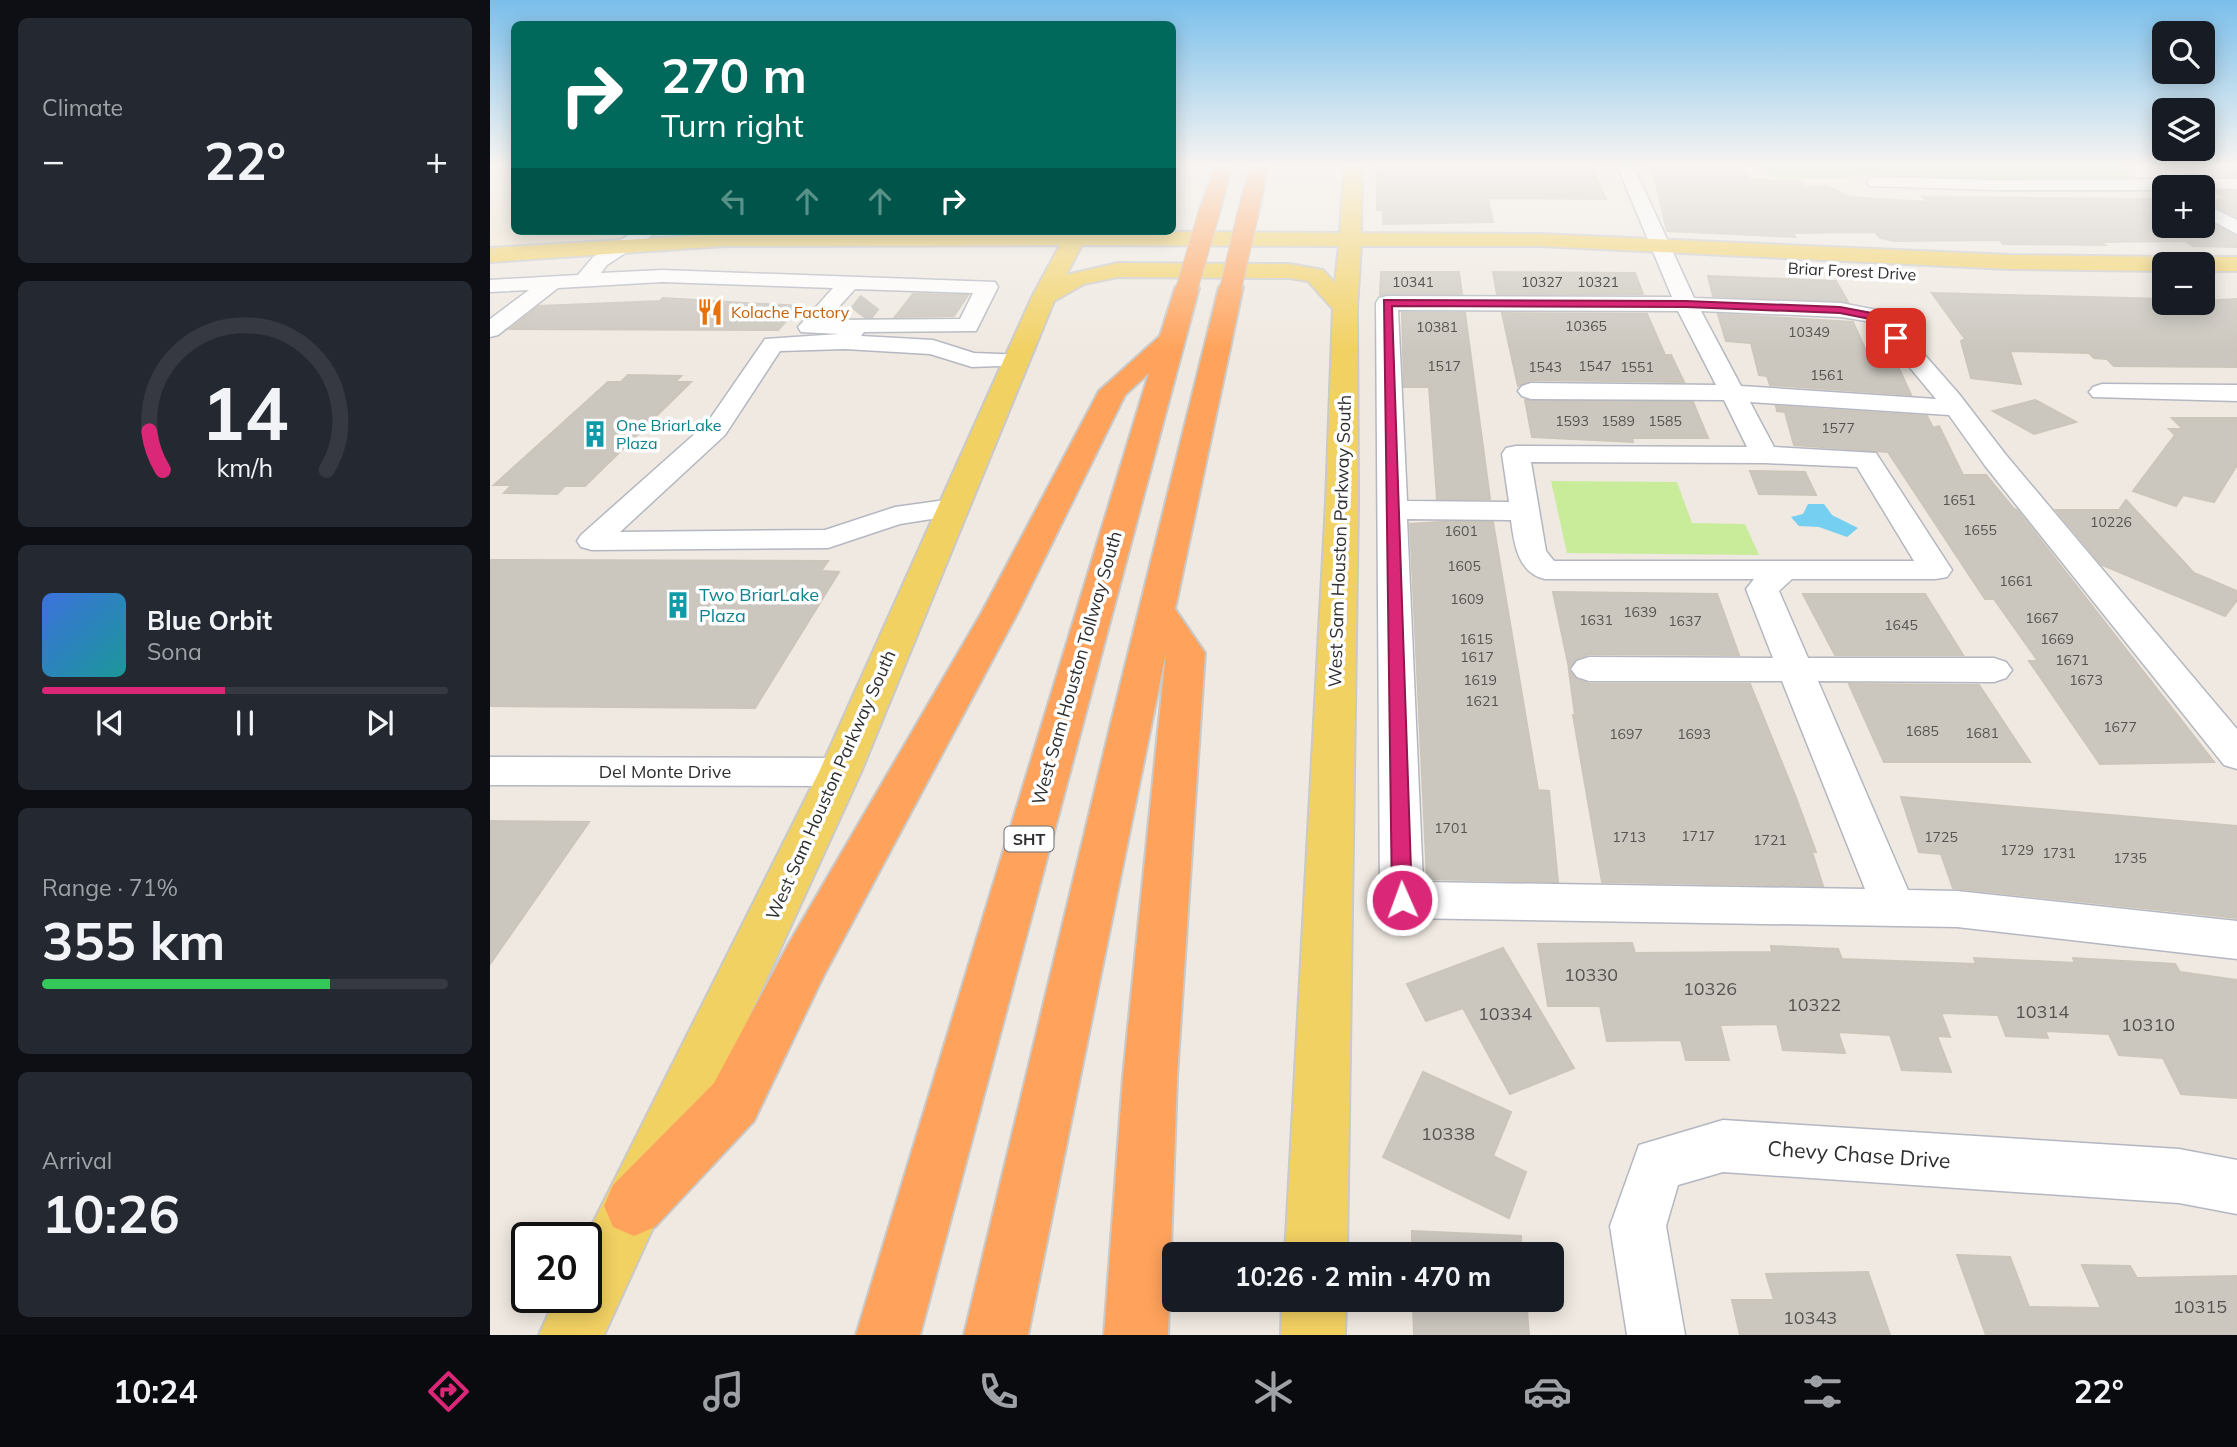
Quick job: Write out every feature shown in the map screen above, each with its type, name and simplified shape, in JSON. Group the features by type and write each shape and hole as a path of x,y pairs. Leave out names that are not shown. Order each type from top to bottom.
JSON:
{"highway":[{"name":"West Sam Houston Tollway South","path":"888,1335 1169,342 1205,225"},
{"path":"996,1335 1157,608 1245,225"},
{"path":"634,1206 734,1102 806,960 1000,612 1113,391 1169,342"},
{"path":"1136,1335 1150,1077 1186,653 1157,608"}],"main road":[{"path":"1176,226 1316,225"},
{"name":"West Sam Houston Parkway South","path":"1315,1242 1342,516 1345,308 1351,225"},
{"name":"Briar Forest Drive","path":"490,255 818,235"},
{"path":"822,258 836,235"},
{"name":"Briar Forest Drive","path":"956,235 1072,242 1349,250 1663,253 2152,280"},
{"name":"West Sam Houston Parkway South","path":"571,1335 840,772 1044,297 1072,242"},
{"name":"Briar Forest Drive","path":"490,269 600,261 822,258 1072,242"},
{"path":"2215,264 2237,264"},
{"name":"Briar Forest Drive","path":"2017,271 2152,265"},
{"path":"1044,297 1077,278 1118,270 1289,271 1315,275 1345,308"},
{"path":"2215,281 2237,281"},
{"path":"1313,1335 1314,1312"}],"street":[{"path":"1652,225 1686,304 1765,455"},
{"path":"584,281 600,261 642,235"},
{"path":"799,279 822,258"},
{"path":"490,330 545,289 584,281 662,276 799,279 843,290 873,313 933,347 972,360 1017,360"},
{"path":"490,286 720,291 843,290"},
{"path":"843,290 809,327 873,313"},
{"path":"2237,755 1879,317 1840,310 1686,304 1387,303 1402,900 1957,909 2237,940"},
{"path":"873,313 773,344 716,429 592,541 828,539 895,516 953,509"},
{"path":"1531,391 1732,393 1956,408"},
{"path":"2102,392 2237,393"},
{"path":"1516,454 1765,455 1866,459 1936,570 1545,570 1531,552 1525,511 1516,454"},
{"path":"1391,510 1525,511"},
{"path":"1784,570 1762,589 1893,906"},
{"path":"1589,669 1795,667 1994,670"},
{"name":"Del Monte Drive","path":"490,771 840,772"},
{"name":"Chevy Chase Drive","path":"1656,1335 1638,1226 1658,1164 1723,1146 2179,1176 2237,1186"}],"shaded area":[{"path":"490,225 511,225 511,235 718,235 665,237 490,249"}],"green space":[{"path":"1551,481 1677,482 1692,523 1745,524 1759,555 1567,553"}],"water":[{"path":"1808,504 1824,504 1832,515 1858,528 1847,537 1819,527 1799,526 1791,517 1803,514"}],"building":[{"path":"1666,225 2152,225 2152,238 2215,238 2216,225 2237,236 2237,247 2193,246 2185,241 2101,242 2105,245 2003,244 2000,240 1894,241 1880,238 1875,232 1793,233 1795,237 1667,231"},
{"path":"1381,272 1459,272 1462,294 1380,295"},
{"path":"1493,272 1635,273 1643,294 1497,294"},
{"path":"1708,276 1836,281 1848,302 1713,296"},
{"path":"1932,293 2152,299 2152,315 2215,315 2215,300 2237,299 2237,367 2114,366 2107,359 2094,358 2089,353 2010,351 2021,384 1971,378 1961,341 1965,339"},
{"path":"913,294 968,295 954,316 895,317"},
{"path":"663,298 800,306 778,330 510,329 539,306 660,301"},
{"path":"1402,313 1465,313 1490,499 1437,499 1429,387 1404,387"},
{"path":"1502,313 1647,314 1665,355 1671,355 1684,382 1531,380 1518,386"},
{"path":"1718,314 1853,322 1871,362 1897,364 1911,395 1770,385 1767,376 1759,375 1751,343 1726,341"},
{"name":"One BriarLake Plaza","path":"628,375 681,376 675,382 691,382 585,486 565,486 557,494 504,493 512,485 494,485 608,382 621,382"},
{"path":"1525,400 1693,402 1708,438 1632,438 1633,442 1532,437"},
{"path":"2035,400 2076,422 2034,434 1993,411"},
{"path":"1776,406 1927,416 1933,428 1939,426 1963,475 1986,475 2017,510 2214,762 2100,764 2029,661 2038,661 1994,599 1985,599 1888,452 1794,445 1785,412 1777,411"},
{"path":"2172,418 2237,418 2237,465 2214,502 2183,495 2176,506 2133,491 2175,435 2169,429 2183,429"},
{"path":"1750,471 1805,472 1816,495 1759,494"},
{"path":"2126,500 2194,573 2237,591 2237,600 2225,616 2102,565 2056,510 2119,510"},
{"path":"1493,522 1538,790 1549,791 1558,882 1427,879 1410,524"},
{"path":"490,560 828,561 821,571 839,572 755,708 490,706"},
{"path":"1553,592 1717,594 1739,655 1589,654 1576,659 1569,668"},
{"path":"1803,594 1925,594 1963,655 1835,655"},
{"path":"1569,671 1576,679 1589,684 1750,684 1816,852 1812,852 1823,886 1602,882 1573,715"},
{"path":"1849,684 1979,685 2030,762 1884,762"},
{"path":"1901,797 2237,826 2237,918 1953,888 1941,854 1919,852"},
{"path":"490,821 589,822 490,964"},
{"path":"1632,943 1635,953 1772,952 1771,946 1838,949 1842,959 1976,964 1974,958 2075,963 2073,958 2175,964 2180,972 2237,980 2237,1098 2181,1094 2163,1058 2119,1055 2109,1034 2045,1031 2048,1038 2006,1036 1998,1015 1941,1013 1950,1037 1937,1036 1951,1072 1902,1070 1890,1035 1838,1032 1845,1053 1783,1050 1777,1024 1720,1025 1729,1060 1686,1060 1681,1040 1607,1041 1600,1006 1548,1006 1538,944"},
{"path":"1503,948 1574,1068 1510,1094 1463,1008 1426,1021 1407,984"},
{"path":"1423,1072 1511,1112 1493,1156 1526,1172 1509,1218 1383,1157"},
{"path":"1412,1231 1521,1236 1521,1242 1412,1242"},
{"path":"1957,1255 2010,1257 2029,1307 2101,1308 2082,1265 2130,1266 2137,1278 2237,1276 2237,1335 1986,1335"},
{"path":"1868,1272 1890,1335 1740,1335 1732,1300 1774,1300 1766,1274"},
{"path":"1413,1312 1527,1312 1529,1335 1414,1335"}],"tunnel":[{"path":"860,315 870,302"}],"place":[{"name":"Kolache Factory","path":"710,312"},
{"name":"One BriarLake Plaza","path":"595,434"},
{"name":"Two BriarLake Plaza","path":"678,605"}],"route":[{"path":"1402,900 1387,303 1686,304 1840,310 1879,317 1896,338"}]}
